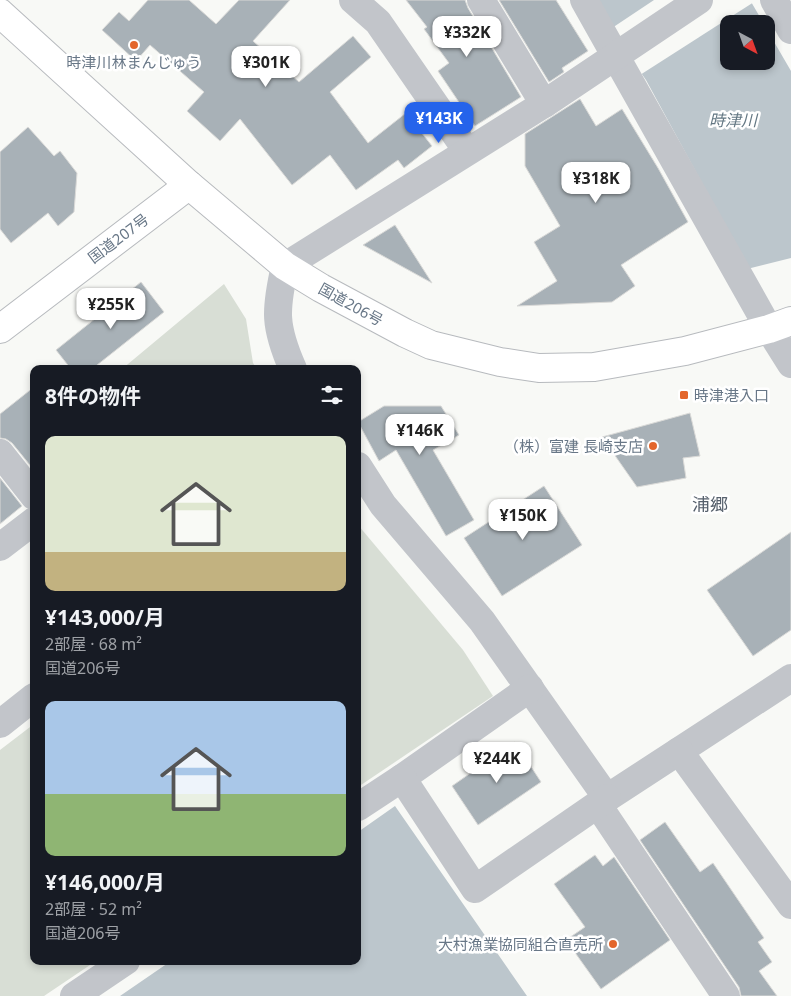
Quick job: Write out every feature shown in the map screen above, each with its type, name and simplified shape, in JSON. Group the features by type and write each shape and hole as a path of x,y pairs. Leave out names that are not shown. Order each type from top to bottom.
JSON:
{"highway":[{"name":"国道206号","path":"0,13 188,185 285,266 321,288 431,345 500,362 539,368 594,367 685,351 780,325"},
{"name":"国道207号","path":"0,329 188,185"}],"street":[{"path":"353,0 378,22 467,151"},
{"path":"481,0 544,104"},
{"path":"584,0 616,57 780,325 791,364"},
{"path":"291,365 283,346 277,323 279,292 285,266 544,104 699,0"},
{"path":"774,0 791,30"},
{"path":"0,453 30,491"},
{"path":"361,470 384,505 482,621 530,688 726,996"},
{"path":"0,547 30,524"},
{"path":"402,778 475,889 602,802 791,678"},
{"path":"361,805 530,688"},
{"path":"2,717 30,700"},
{"path":"679,751 791,905"},
{"path":"74,996 120,965"}],"shaded area":[{"path":"224,284 246,319 254,365 127,365"},
{"path":"361,529 463,650 493,696 361,785"},
{"path":"30,727 30,965 90,965 44,996 0,996 0,750"}],"water":[{"name":"時津川","path":"594,0 750,0 759,15 720,15 720,70 775,70 775,43 791,71 791,328 745,262 646,80 607,24"},
{"path":"395,806 527,996 120,996 165,965 361,965 361,830"}],"pier":[{"path":"654,0 753,0 754,2 734,15 720,15 720,24 640,75 609,30"},
{"path":"791,258 791,330 747,269"}],"building":[{"path":"148,0 189,0 216,24 239,0 290,0 253,41 299,82 353,36 371,57 330,92 368,143 406,113 432,146 404,168 398,160 356,190 330,155 292,185 240,119 220,141 187,111 204,92 150,45 136,61 102,30 119,12 129,21"},
{"path":"406,0 465,0 521,97 475,126 438,71 449,63 424,29 427,27"},
{"path":"499,0 556,0 588,51 562,68 564,72 549,82"},
{"path":"580,99 596,126 622,109 688,222 621,265 635,286 612,302 517,306 557,281 534,242 560,226 525,166 525,134"},
{"path":"28,127 54,156 60,151 77,173 74,212 58,226 48,213 11,243 0,229 0,152"},
{"path":"395,225 432,283 363,245"},
{"path":"141,282 164,312 97,365 68,365 56,350"},
{"path":"30,390 30,465 12,443 0,438 0,414"},
{"path":"384,406 441,406 459,435 433,450 474,520 446,536 396,450 379,461 361,428 361,420"},
{"name":"（株）富建 長崎支店","path":"690,413 700,456 683,458 686,478 637,487 602,437"},
{"path":"0,478 22,506 0,524"},
{"path":"544,486 582,545 502,596 464,538"},
{"path":"791,532 791,630 753,656 707,590"},
{"path":"515,742 541,782 478,825 452,786"},
{"path":"665,822 700,872 713,863 764,938 758,942 772,962 759,971 777,996 741,996 739,987 640,840"},
{"path":"595,855 603,866 614,857 670,940 601,989 566,940 585,927 554,884"}],"place":[{"name":"時津川林まんじゅう","path":"134,45"},
{"name":"時津港入口","path":"684,395"},
{"name":"（株）富建 長崎支店","path":"653,446"},
{"name":"大村漁業協同組合直売所","path":"613,944"}],"district":[{"name":"浦郷","path":"710,504"}]}
